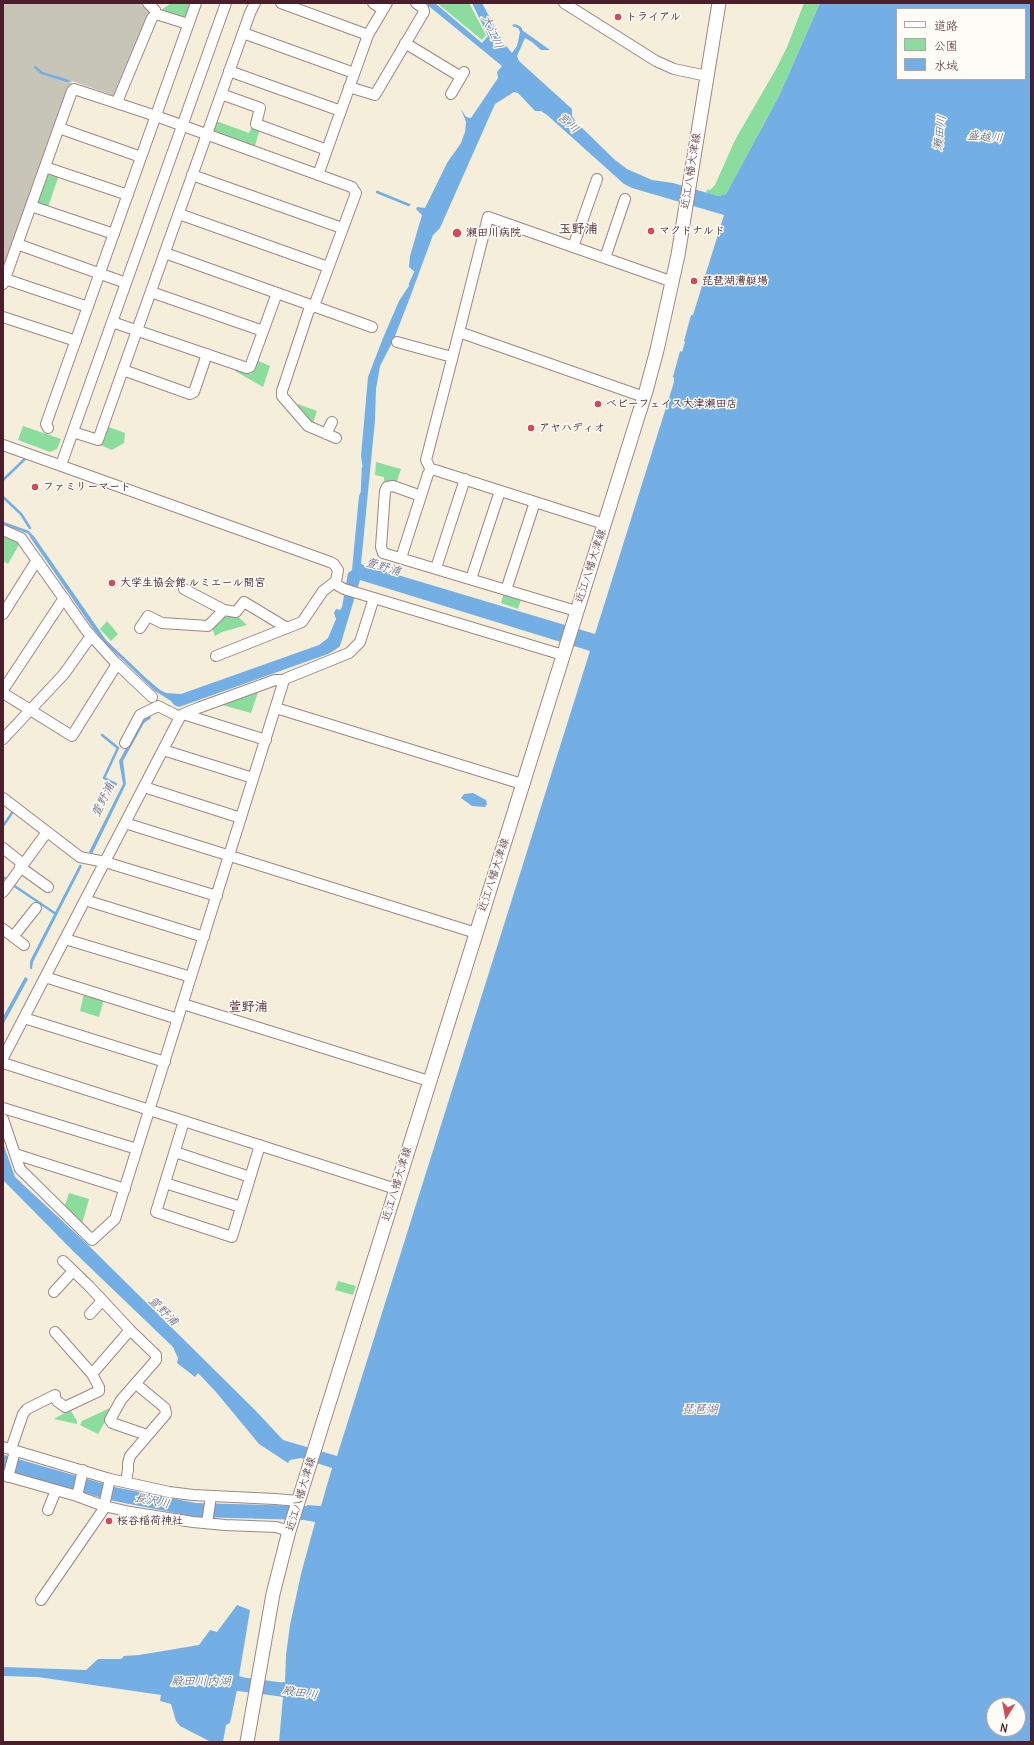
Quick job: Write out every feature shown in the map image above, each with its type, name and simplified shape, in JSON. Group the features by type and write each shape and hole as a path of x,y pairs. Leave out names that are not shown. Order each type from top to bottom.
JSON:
{"main road":[{"name":"近江八幡大津線","path":"247,1742 273,1594 298,1503 644,397 664,326 686,207 719,3"}],"street":[{"path":"148,3 155,10 156,14 188,24"},
{"path":"48,428 46,424 196,3"},
{"path":"61,465 226,3"},
{"path":"73,432 98,440 221,94 255,3"},
{"path":"282,3 368,35"},
{"path":"318,175 368,35 385,7 372,3"},
{"path":"349,88 375,95 424,12 423,8 416,3"},
{"path":"564,3 656,61 674,69 707,76"},
{"path":"116,102 152,18 156,14"},
{"path":"243,33 354,73"},
{"path":"405,43 463,74 451,94"},
{"path":"229,72 341,111"},
{"path":"88,307 4,281 74,89 156,116 352,187 356,193 314,306 309,310 282,390 282,396 308,426 336,438"},
{"path":"221,94 260,108 256,124 327,150"},
{"path":"59,128 141,157"},
{"path":"45,167 128,194"},
{"path":"192,175 342,228"},
{"path":"573,247 597,179"},
{"path":"605,258 625,199"},
{"path":"31,206 114,234"},
{"path":"179,214 328,268"},
{"path":"401,558 431,470 426,460 488,217 673,282"},
{"path":"17,244 126,283"},
{"path":"165,253 372,327"},
{"path":"151,292 263,331"},
{"path":"112,322 247,368 250,367 278,293"},
{"path":"3,317 76,341"},
{"path":"459,332 644,397"},
{"path":"397,342 452,357"},
{"path":"123,370 190,394 194,392 207,354"},
{"path":"326,434 332,422"},
{"path":"3,445 334,564 338,570 336,581 337,585 344,588 374,598 564,652"},
{"path":"431,470 465,479 604,524"},
{"path":"436,568 465,479"},
{"path":"421,496 393,486 387,487 385,491 381,547 383,553 576,611"},
{"path":"471,579 500,491"},
{"path":"506,590 535,502"},
{"path":"3,530 21,538 91,636 117,664 152,697"},
{"path":"3,614 37,560"},
{"path":"216,656 302,622 323,591 336,581"},
{"path":"184,588 224,610 236,612 244,602 287,628"},
{"path":"64,598 3,692 30,711 72,736 117,664"},
{"path":"3,1058 182,716 276,680 284,680 349,653 360,642 374,598"},
{"path":"140,628 148,616 162,623 208,626 224,610"},
{"path":"3,739 64,674 91,636"},
{"path":"3,1119 20,1169 92,1240 115,1219 284,680"},
{"path":"125,744 140,715 158,706 182,716 266,740"},
{"path":"276,708 522,784"},
{"path":"163,750 253,778"},
{"path":"144,787 241,818"},
{"path":"3,798 80,857 105,862 216,896"},
{"path":"125,823 476,932"},
{"path":"3,892 47,832"},
{"path":"3,848 48,887"},
{"path":"85,900 204,937"},
{"path":"13,937 36,908"},
{"path":"3,929 24,945"},
{"path":"65,939 191,978"},
{"path":"45,977 178,1019"},
{"path":"183,1004 429,1081"},
{"path":"24,1018 165,1062"},
{"path":"3,1063 396,1189"},
{"path":"3,1108 137,1149"},
{"path":"184,1121 156,1212 232,1237 260,1145"},
{"path":"175,1152 250,1176"},
{"path":"15,1154 125,1189"},
{"path":"165,1183 241,1207"},
{"path":"63,1261 156,1355 156,1360 121,1400 110,1420 112,1423 147,1435"},
{"path":"54,1292 73,1271"},
{"path":"90,1314 102,1301"},
{"path":"92,1374 130,1330"},
{"path":"55,1332 92,1374 99,1387 99,1391 65,1407 56,1398 27,1409 23,1414 11,1450 7,1475 56,1490 77,1494 105,1504 173,1519 291,1527"},
{"path":"126,1481 130,1456 166,1414 165,1408 136,1384"},
{"path":"11,1450 110,1481 126,1481 169,1492 210,1499 275,1499 298,1503"},
{"path":"77,1494 82,1472"},
{"path":"41,1600 104,1510 110,1481"},
{"path":"48,1510 56,1490"},
{"path":"207,1522 210,1499"}],"shaded area":[{"path":"3,3 143,3 151,11 115,96 72,81 3,273"}],"green space":[{"path":"171,3 192,3 187,18 160,11"},
{"path":"437,3 469,3 486,35 482,40"},
{"path":"804,3 820,3 779,96 726,194 718,196 706,194 707,189 710,190 715,185 735,140 776,69 787,47"},
{"path":"216,121 249,133 252,126 260,128 255,146 215,132 213,129"},
{"path":"50,172 59,175 48,207 38,204 37,200 46,174"},
{"path":"256,360 270,366 263,387 235,371 236,369 251,374"},
{"path":"298,404 317,411 313,423 310,422 297,407"},
{"path":"23,426 61,439 57,449 50,452 18,440"},
{"path":"106,426 125,433 124,443 112,450 100,445"},
{"path":"376,462 401,469 396,484 384,481 384,477 375,475"},
{"path":"3,535 20,543 8,564 3,561"},
{"path":"504,592 522,597 518,609 501,603"},
{"path":"237,616 247,625 222,632 215,636 212,627 222,617"},
{"path":"107,621 118,634 111,641 100,629"},
{"path":"257,690 258,692 251,713 222,705 221,702"},
{"path":"84,993 104,999 99,1017 80,1011"},
{"path":"69,1193 89,1199 82,1224 64,1208"},
{"path":"338,1281 356,1286 353,1295 335,1290"},
{"path":"112,1407 113,1408 98,1434 80,1425 82,1421"},
{"path":"68,1411 71,1411 77,1421 77,1424 54,1419"}],"water":[{"name":"琵琶湖","path":"425,3 435,3 482,43 488,36 472,3 482,3 503,42 512,53 517,46 520,32 518,28 512,26 514,24 518,25 522,28 522,30 550,50 541,50 525,38 517,56 519,61 572,109 572,116 576,122 615,160 627,169 652,180 673,183 718,196 726,194 779,96 820,3 1031,3 1031,1742 279,1742 283,1697 273,1694 275,1684 285,1682 286,1655 290,1625 301,1574 316,1519 303,1519 307,1505 321,1506 332,1468 301,1458 290,1460 288,1463 259,1444 216,1392 198,1373 195,1377 177,1363 178,1358 173,1347 75,1253 3,1180 3,1143 15,1177 86,1243 255,1410 283,1440 337,1456 590,651 360,580 340,646 335,650 328,654 179,707 155,691 105,643 92,627 30,537 33,535 106,640 146,678 166,693 181,694 319,645 328,638 336,619 334,613 336,609 340,610 342,607 348,573 352,570 359,496 362,489 364,476 361,456 368,377 399,301 414,278 415,272 409,267 410,256 422,215 416,209 417,207 425,208 447,163 461,143 465,132 466,122 461,109 466,117 471,118 498,78 497,72 502,66","holes":["514,92 518,93 535,111 541,111 547,115 624,184 632,188 724,215 693,315 691,315 685,342 682,352 680,351 673,377 674,382 595,634 361,564 375,420 376,389 380,366 393,341 433,235 440,228 495,104"]},
{"path":"150,715 151,718 144,723 123,761 126,784 92,854 89,852 123,784 119,761 142,719"},
{"path":"473,793 486,800 487,804 485,807 472,806 461,798 464,794"},
{"path":"80,864 82,866 33,962 32,969 30,969 30,961"},
{"path":"25,977 28,979 4,1023 3,1017"},
{"name":"殿田川内湖","path":"237,1605 250,1610 239,1676 251,1680 249,1689 237,1690 230,1723 226,1725 223,1742 211,1742 180,1726 176,1721 171,1704 160,1701 161,1695 38,1677 3,1676 3,1667 86,1670 98,1659 121,1659 124,1656 199,1645 210,1630 217,1632"}],"waterway":[{"path":"35,67 42,73 68,81"},
{"path":"377,192 409,205"},
{"path":"410,284 415,273"},
{"path":"3,480 27,457"},
{"path":"362,491 363,468"},
{"path":"3,497 21,514 30,528"},
{"path":"3,523 28,532 34,539"},
{"path":"102,735 118,748 104,778 116,784"},
{"path":"3,826 14,810"},
{"path":"3,877 9,881"},
{"path":"13,885 56,914"},
{"name":"長沢川","path":"3,1462 114,1494 196,1510 305,1513 322,1516"},
{"name":"殿田川","path":"231,1683 293,1691"}],"place":[{"name":"トライアル","path":"618,17"},
{"name":"マクドナルド","path":"651,231"},
{"name":"瀬田川病院","path":"457,233"},
{"name":"琵琶湖漕艇場","path":"694,281"},
{"name":"ベビーフェイス大津瀬田店","path":"598,404"},
{"name":"アヤハディオ","path":"531,428"},
{"name":"ファミリーマート","path":"35,487"},
{"name":"大学生協会館 ルミエール間宮","path":"112,583"},
{"name":"桜谷稲荷神社","path":"109,1521"}],"district":[{"name":"玉野浦","path":"578,229"},
{"name":"萱野浦","path":"248,1007"}],"water label":[{"name":"大江川","path":"492,32"},
{"name":"宮川","path":"568,123"},
{"name":"瀬田川","path":"940,133"},
{"name":"盛越川","path":"985,137"}]}
